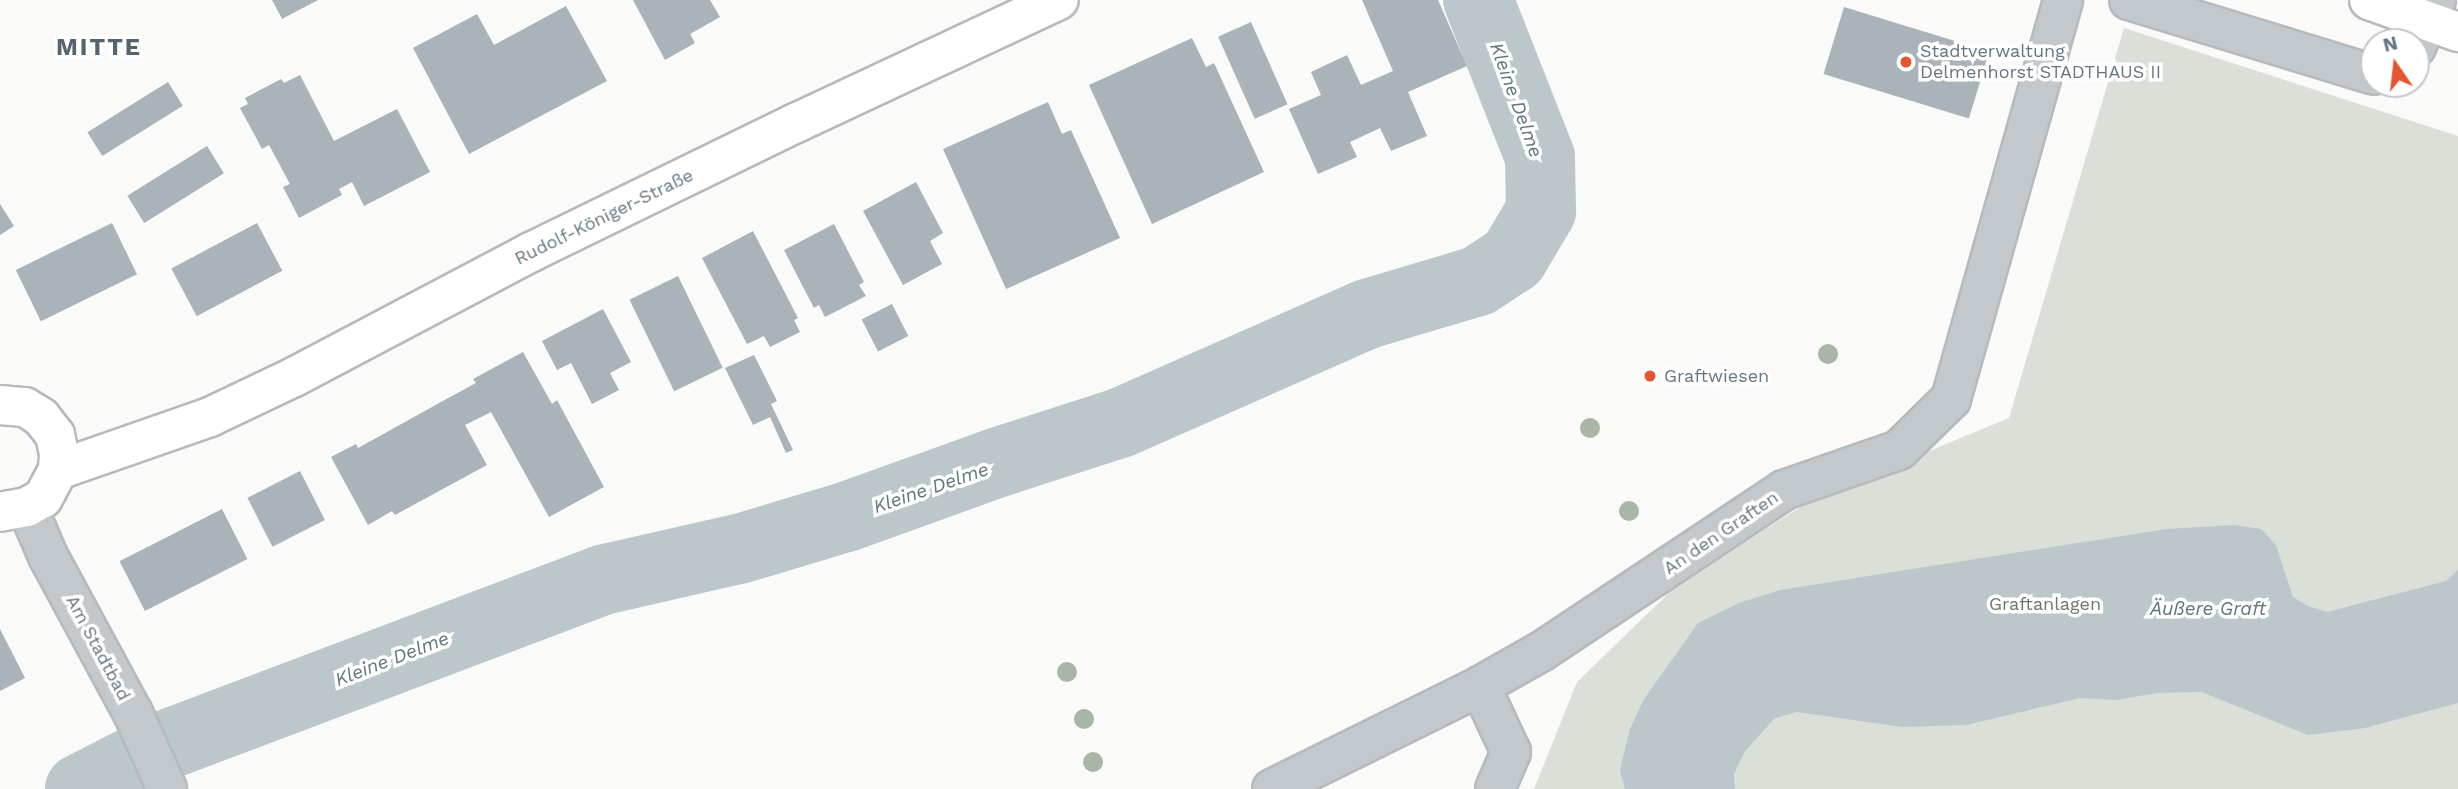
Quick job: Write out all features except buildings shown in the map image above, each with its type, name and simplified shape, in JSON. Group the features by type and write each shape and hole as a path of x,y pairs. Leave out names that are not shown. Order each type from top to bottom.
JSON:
{"main road":[{"name":"Rudolf-Königer-Straße","path":"57,453 152,435 210,417 294,377 531,252 796,122 1059,0"},
{"path":"2369,0 2435,25"},
{"path":"3,402 24,407 41,417 57,453 43,498 14,510"}],"street":[{"name":"An den Graften","path":"1272,789 1480,686 1542,651 1784,490 1899,450 1951,399 2063,0"},
{"path":"2129,0 2360,71"},
{"name":"Am Stadtbad","path":"14,510 48,556 133,713 164,783"},
{"path":"1480,686 1511,752 1495,789"}],"green space":[{"name":"Graftanlagen","path":"2124,28 2458,136 2458,789 1534,789 1577,682 1675,587 1811,500 2009,418"}],"water":[{"name":"Äußere Graft","path":"2235,525 2261,529 2276,545 2293,597 2308,606 2327,612 2446,581 2458,570 2458,703 2365,728 2308,735 2202,692 2157,693 2116,700 2080,698 1966,725 1902,727 1797,712 1775,718 1745,751 1734,774 1735,789 1625,789 1620,771 1622,761 1630,729 1644,699 1698,623 1739,603 1780,590 2166,529"}],"waterway":[{"name":"Kleine Delme","path":"80,789 166,745 602,580 739,549 846,517 996,463 1120,423 1367,314 1478,281 1513,258 1541,211 1540,157 1478,0"}],"place":[{"name":"Stadtverwaltung Delmenhorst STADTHAUS II","path":"1906,62"},
{"name":"Graftwiesen","path":"1650,376"}],"district":[{"name":"MITTE","path":"99,48"}]}
